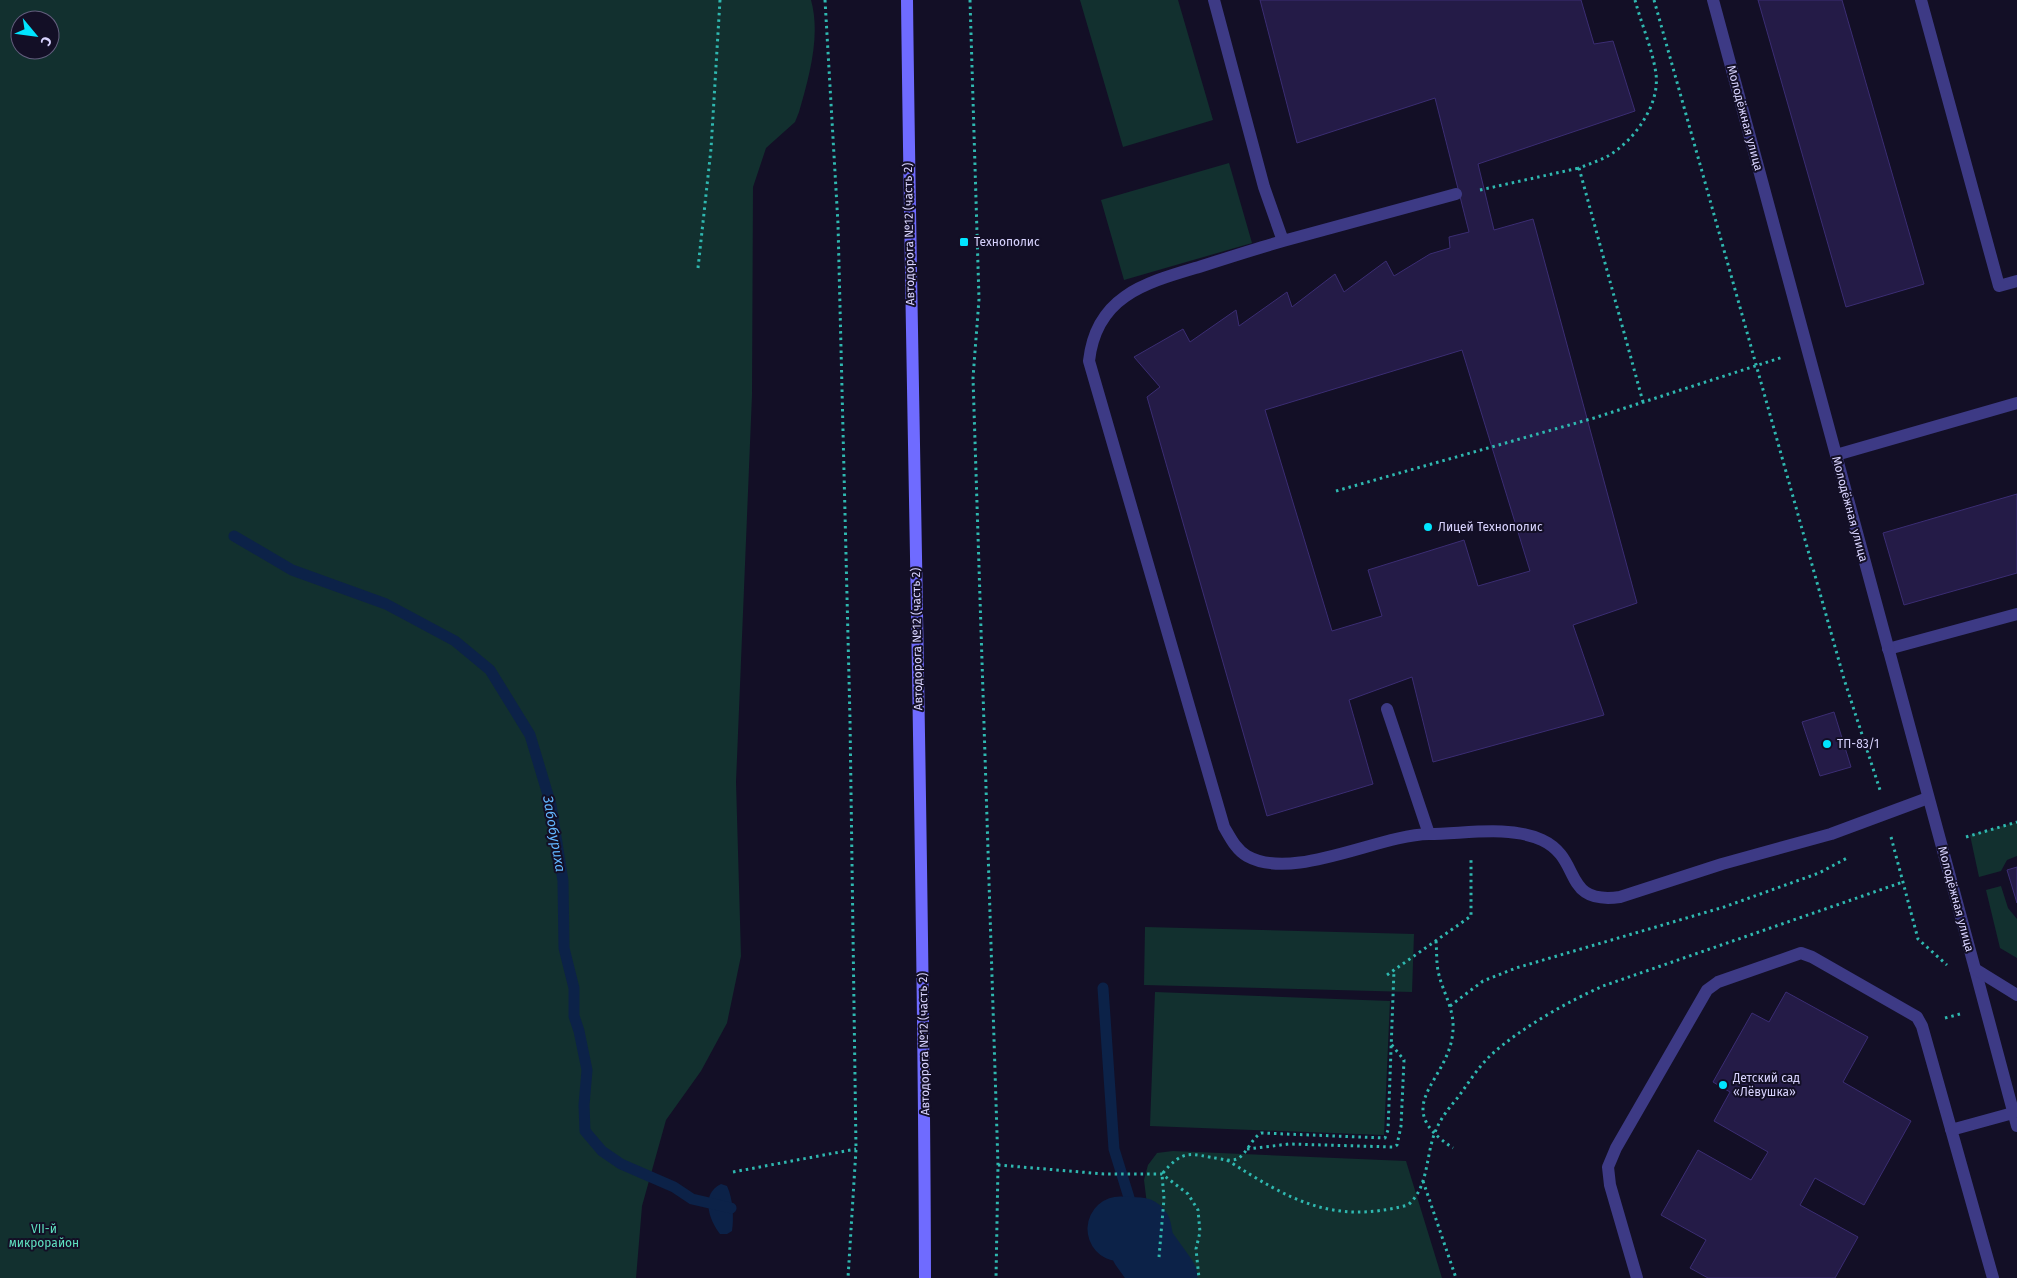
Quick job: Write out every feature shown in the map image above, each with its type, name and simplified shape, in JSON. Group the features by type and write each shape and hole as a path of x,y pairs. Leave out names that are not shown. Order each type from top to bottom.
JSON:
{"street":[{"name":"Автодорога №12 (часть 2)","path":"907,0 911,370 919,725 925,1278"},
{"path":"1214,0 1264,187 1283,241"},
{"name":"Молодёжная улица","path":"1713,0 1975,970 2017,995"},
{"path":"1921,0 1998,286 2017,281"},
{"path":"1456,194 1283,241 1147,282 1119,299 1101,320 1091,341 1090,360 1224,827 1234,844 1247,856 1270,863 1295,864 1418,835 1510,832 1540,839 1554,846 1564,857 1579,887 1589,896 1603,899 1620,897 1722,864 1831,834 1928,798"},
{"path":"1836,455 2017,403"},
{"path":"1888,649 2017,614"},
{"path":"1387,708 1429,834"},
{"path":"1637,1278 1610,1185 1608,1167 1616,1148 1698,1001 1707,990 1718,982 1801,953 1812,957 1909,1010 1917,1017 1922,1026 1993,1278"},
{"path":"1975,970 2017,1126"},
{"path":"1951,1130 2013,1113"}],"path":[{"path":"698,268 711,149 720,0"},
{"path":"825,0 838,224 845,452 856,1150 848,1278"},
{"path":"970,0 979,299 973,378 998,1165 996,1278"},
{"path":"1489,188 1580,168 1608,156 1629,139 1646,115 1656,91 1656,73 1634,0"},
{"path":"1654,0 1844,679 1887,812 1891,837 1918,939 1950,968"},
{"path":"1580,168 1643,402"},
{"path":"1336,491 1643,402 1808,350"},
{"path":"1941,844 2017,822"},
{"path":"1884,840 1891,837"},
{"path":"1386,976 1471,916 1471,853"},
{"path":"1450,1006 1483,981 1516,968 1724,907 1819,873 1853,855"},
{"path":"1227,1160 1260,1181 1294,1198 1334,1212 1364,1213 1408,1205 1413,1201 1423,1181 1434,1134 1445,1114 1491,1055 1514,1037 1582,995 1903,882"},
{"path":"1436,941 1439,976 1450,1006 1453,1023 1452,1037 1443,1065 1421,1108 1422,1117 1434,1134 1453,1148"},
{"path":"1159,1257 1164,1199 1162,1174 1174,1160 1181,1156 1196,1155 1227,1160 1237,1159 1261,1133 1385,1138 1388,1130 1394,970"},
{"path":"1247,1149 1289,1144 1394,1147 1397,1145 1401,1126 1404,1060 1391,1044"},
{"path":"733,1172 856,1150"},
{"path":"998,1165 1104,1174 1162,1174 1188,1194 1198,1210 1200,1232 1196,1249 1199,1278"},
{"path":"1423,1181 1456,1278"}],"green space":[{"name":"VII-й микрорайон","path":"0,0 811,0 815,28 814,42 810,71 799,112 795,122 766,148 753,187 752,395 736,782 741,956 727,1023 701,1071 666,1120 642,1206 636,1278 0,1278"},
{"path":"1080,0 1178,0 1213,120 1123,147"},
{"path":"1229,163 1252,243 1124,280 1101,200"},
{"path":"2017,822 2017,856 2007,860 2001,871 1979,877 1970,835"},
{"path":"2001,886 2008,908 2017,919 2017,958 2000,948 1986,890"},
{"path":"1145,927 1414,934 1412,992 1144,985"},
{"path":"1155,992 1390,1001 1384,1135 1150,1126"},
{"path":"1173,1151 1406,1161 1442,1278 1156,1278 1144,1180 1148,1165 1157,1153"}],"water":[{"path":"721,1184 727,1186 731,1197 732,1231 727,1234 720,1234 710,1215 709,1208 710,1194 714,1188"}],"building":[{"path":"1260,0 1581,0 1594,44 1613,41 1635,111 1478,164 1494,230 1533,219 1637,603 1573,625 1604,715 1433,762 1412,677 1349,700 1373,784 1267,816 1147,397 1160,387 1134,357 1183,329 1190,342 1236,310 1239,326 1287,292 1292,307 1335,274 1344,292 1386,261 1394,276 1430,254 1450,248 1449,237 1469,232 1435,98 1297,143","holes":["1462,350 1530,571 1478,586 1464,540 1368,570 1382,616 1332,631 1265,410"]},
{"path":"1758,0 1842,0 1924,284 1846,307"},
{"path":"2017,494 2017,573 1904,605 1883,533"},
{"name":"ТП-83/1","path":"1834,712 1851,767 1820,776 1802,722"},
{"path":"2017,867 2017,903 2007,870"},
{"path":"1786,992 1868,1037 1843,1082 1911,1121 1864,1205 1815,1178 1800,1205 1858,1237 1835,1278 1708,1278 1690,1268 1706,1240 1661,1215 1698,1150 1751,1180 1768,1152 1714,1121 1730,1092 1713,1082 1752,1013 1769,1022"}],"waterway":[{"name":"Забобуриха","path":"234,536 292,570 386,604 455,641 490,670 530,735 551,805 563,881 564,948 574,988 574,1016 587,1070 584,1105 585,1131 602,1151 621,1164 674,1187 692,1199 731,1208"},
{"path":"1103,988 1114,1149 1139,1230"},
{"name":"Забобуриха","path":"1120,1229 1139,1230 1142,1246 1165,1278"}],"place":[{"name":"Технополис","path":"964,242"},
{"name":"Лицей Технополис","path":"1428,527"},
{"name":"ТП-83/1","path":"1827,744"},
{"name":"Детский сад «Лёвушка»","path":"1723,1085"}]}
